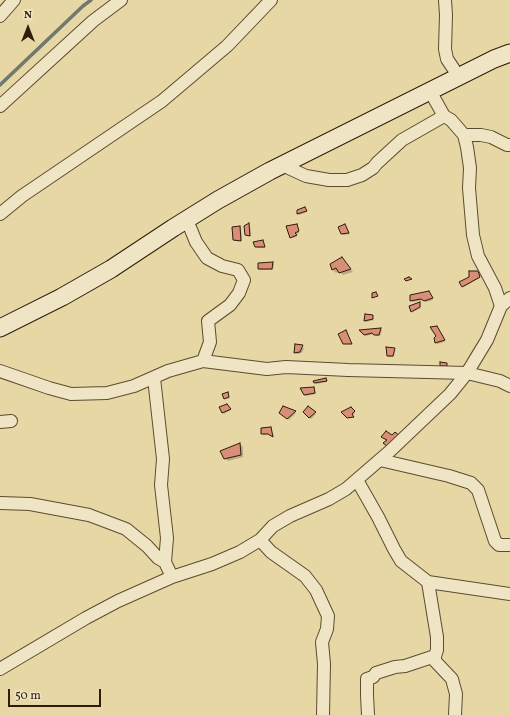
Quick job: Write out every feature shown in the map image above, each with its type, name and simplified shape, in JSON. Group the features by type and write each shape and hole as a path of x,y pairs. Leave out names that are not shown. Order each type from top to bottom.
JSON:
{"street":[{"path":"0,16 14,0"},
{"path":"0,106 93,21 121,0"},
{"path":"0,214 22,196 162,101 227,46 271,0"},
{"path":"445,0 445,49 447,59 459,77"},
{"path":"0,328 62,297 105,272 218,200 282,165 494,59 510,53"},
{"path":"0,669 86,618 118,601 172,577 212,564 240,552 260,540 273,526 290,516 329,499 357,480 420,424 450,394 467,373 487,340 505,302 478,256 473,235 469,188 470,168 464,135 452,120 444,116 430,91"},
{"path":"282,165 306,176 329,180 347,180 362,175 373,168 402,140 444,116"},
{"path":"464,135 481,135 492,137 507,145 510,145"},
{"path":"187,220 196,242 207,258 222,266 238,270 244,280 230,305 208,321 210,342 203,361"},
{"path":"0,371 71,394 107,393 134,386 168,371 203,361 267,369 286,367 467,373 500,381 510,386"},
{"path":"154,378 163,459 161,485 167,538 165,562 172,577"},
{"path":"380,460 449,476 471,483 478,490 495,541 499,545 510,545"},
{"path":"357,480 401,561 428,582 510,594"},
{"path":"0,503 30,504 89,515 103,520 126,529 147,546 158,558 165,562"},
{"path":"260,540 271,552 304,576 316,590 328,616 322,642 324,664 322,715"},
{"path":"428,582 437,637 435,661 452,679 456,694 455,715"},
{"path":"368,715 366,695 367,679 373,677 376,673 395,667 405,666 435,656"}],"building":[{"path":"305,207 307,211 297,214 297,210"},
{"path":"249,223 250,236 245,235 244,226"},
{"path":"297,224 299,231 295,233 297,235 290,238 286,226"},
{"path":"345,224 349,233 341,234 338,227"},
{"path":"240,226 241,241 233,240 232,227"},
{"path":"263,240 265,247 255,247 253,242"},
{"path":"342,257 351,269 339,273 336,268 332,270 330,264"},
{"path":"273,262 272,269 258,269 258,263"},
{"path":"469,271 478,271 480,277 462,287 459,282 469,277"},
{"path":"409,277 412,279 406,281 404,279"},
{"path":"429,291 433,298 424,301 421,299 410,301 410,295"},
{"path":"376,292 378,296 372,298 372,293"},
{"path":"420,302 420,307 411,312 409,306"},
{"path":"365,314 373,315 373,319 364,321"},
{"path":"437,326 445,340 435,343 434,338 436,336 430,327"},
{"path":"381,328 379,335 374,335 372,333 364,335 359,330"},
{"path":"346,330 352,344 343,344 338,334"},
{"path":"295,344 303,345 300,352 294,353"},
{"path":"386,347 395,348 393,356 387,356"},
{"path":"440,362 447,363 447,366 440,366"},
{"path":"326,378 327,381 314,383 313,381"},
{"path":"314,387 315,393 304,395 300,388"},
{"path":"228,392 229,397 224,399 222,394"},
{"path":"227,404 231,409 222,413 219,407"},
{"path":"283,406 296,411 287,419 279,413"},
{"path":"308,406 316,412 309,418 303,412"},
{"path":"351,407 355,411 352,414 354,417 347,418 341,412"},
{"path":"271,427 273,437 268,434 261,434 261,428"},
{"path":"386,431 392,435 395,432 400,436 389,448 383,443 387,440 381,437"},
{"path":"240,443 241,455 224,459 220,451"}],"waterway":[{"path":"0,85 91,0"}]}
